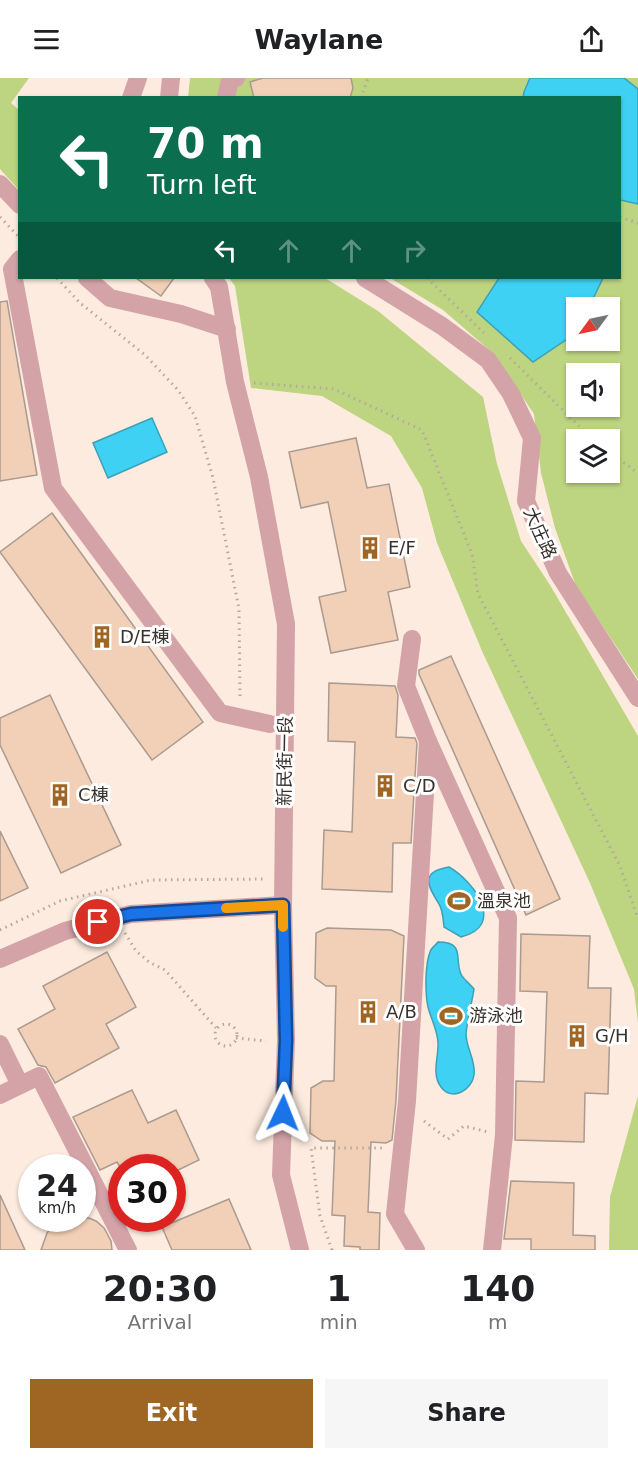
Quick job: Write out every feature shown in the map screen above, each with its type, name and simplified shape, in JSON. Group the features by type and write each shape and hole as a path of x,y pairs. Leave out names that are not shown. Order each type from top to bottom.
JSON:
{"street":[{"path":"132,96 138,78"},
{"path":"169,96 171,78"},
{"path":"226,96 230,80 236,78"},
{"path":"0,184 18,203"},
{"path":"18,262 12,269 53,488 220,713 270,724"},
{"path":"88,279 110,298 181,314 227,329"},
{"name":"新民街一段","path":"214,279 219,287 235,382 259,477 286,624 283,905 286,1040 281,1175 300,1250"},
{"name":"大庄路","path":"367,279 442,326 488,360 511,394 532,438 526,501 558,573 638,698"},
{"path":"412,639 406,686 428,741 508,918 504,1135 492,1250"},
{"path":"416,1250 394,1214 407,1101 428,741"},
{"path":"0,959 65,931 131,914 283,905"},
{"path":"0,1044 20,1085"},
{"path":"0,1095 39,1076 128,1250"}],"path":[{"path":"362,96 368,79 373,78"},
{"path":"621,217 638,224"},
{"path":"0,218 18,236"},
{"path":"58,279 80,303 145,355 178,390 195,416 213,478 238,609 241,718"},
{"path":"243,382 334,388 422,430 472,554 478,594 620,866 638,919"},
{"path":"620,460 638,473"},
{"path":"120,924 136,951 149,962 165,970 216,1028"},
{"path":"224,1023 233,1025 238,1033 236,1042 228,1047 219,1045 214,1037 216,1028 224,1023"},
{"path":"236,1038 266,1041"},
{"path":"407,1101 427,1124 448,1138 464,1126 504,1135"},
{"path":"332,1250 320,1216 310,1148 402,1149"}],"green space":[{"path":"0,78 29,78 11,103 18,109 18,189 0,169"},
{"path":"190,78 638,78 638,679 576,586 555,528 541,473 534,414 494,354 443,310 392,279 621,279 621,96 188,96"},
{"path":"230,279 327,279 378,311 483,397 497,464 521,541 550,585 638,736 638,1023 634,989 590,883 482,651 437,543 422,488 391,436 322,396 251,388 235,286"},
{"path":"638,1096 638,1250 609,1250 610,1197"}],"water":[{"path":"530,78 624,78 638,89 638,204 621,200 621,96 523,96"},
{"path":"498,279 603,279 594,297 566,297 566,340 533,362 477,312"},
{"path":"152,418 167,452 108,478 93,443"},
{"name":"溫泉池","path":"449,867 459,874 476,893 484,914 482,924 461,937 444,927 441,909 429,886 433,872"},
{"name":"游泳池","path":"438,942 447,943 456,948 461,974 474,989 466,1034 474,1064 474,1075 470,1085 456,1094 445,1091 436,1077 437,1037 427,1001 428,958 431,949"}],"building":[{"path":"263,78 351,78 353,88 351,96 254,96 250,82"},
{"path":"137,279 173,279 161,296"},
{"path":"7,301 37,475 0,481 0,302"},
{"name":"E/F","path":"356,438 367,488 389,484 410,587 388,592 398,640 331,653 319,597 346,591 328,502 301,508 289,452"},
{"name":"D/E棟","path":"52,513 203,722 152,760 0,552"},
{"path":"451,656 560,899 526,915 419,674 419,670"},
{"name":"C/D","path":"329,683 395,686 398,695 396,737 415,738 417,743 411,843 393,843 392,892 322,889 324,830 352,832 355,742 328,741"},
{"name":"C棟","path":"50,695 121,845 61,873 0,745 0,718"},
{"path":"0,831 28,888 0,901"},
{"name":"A/B","path":"327,928 391,930 404,936 392,1140 386,1143 371,1142 368,1212 380,1213 379,1250 360,1250 360,1247 344,1246 345,1216 332,1215 335,1141 322,1141 310,1133 311,1088 323,1081 334,1081 336,986 326,986 315,978 316,933"},
{"name":"G/H","path":"521,934 590,936 588,988 611,988 608,1094 585,1093 584,1142 515,1140 516,1081 544,1082 547,992 520,991"},
{"path":"107,952 136,1007 106,1024 119,1048 55,1083 46,1067 38,1065 18,1029 55,1009 43,986"},
{"path":"132,1090 148,1123 176,1110 199,1160 186,1166 186,1154 108,1154 108,1166 100,1170 96,1162 96,1154 92,1154 73,1117"},
{"path":"511,1181 574,1183 573,1235 595,1236 595,1250 531,1250 531,1239 504,1239"},
{"path":"0,1195 25,1250 0,1250"},
{"path":"229,1199 251,1250 172,1250 164,1232 186,1232 186,1217"},
{"path":"96,1221 104,1228 111,1241 112,1250 41,1250 47,1233 96,1232"}],"slow traffic":[{"path":"226,908 283,905 283,927"}],"place":[{"name":"E/F","path":"370,548"},
{"name":"D/E棟","path":"102,637"},
{"name":"C/D","path":"385,786"},
{"name":"C棟","path":"60,795"},
{"name":"溫泉池","path":"459,901"},
{"name":"A/B","path":"368,1012"},
{"name":"游泳池","path":"451,1016"},
{"name":"G/H","path":"577,1036"}],"route":[{"path":"98,922 131,914 283,905 286,1040 283,1113"}]}
